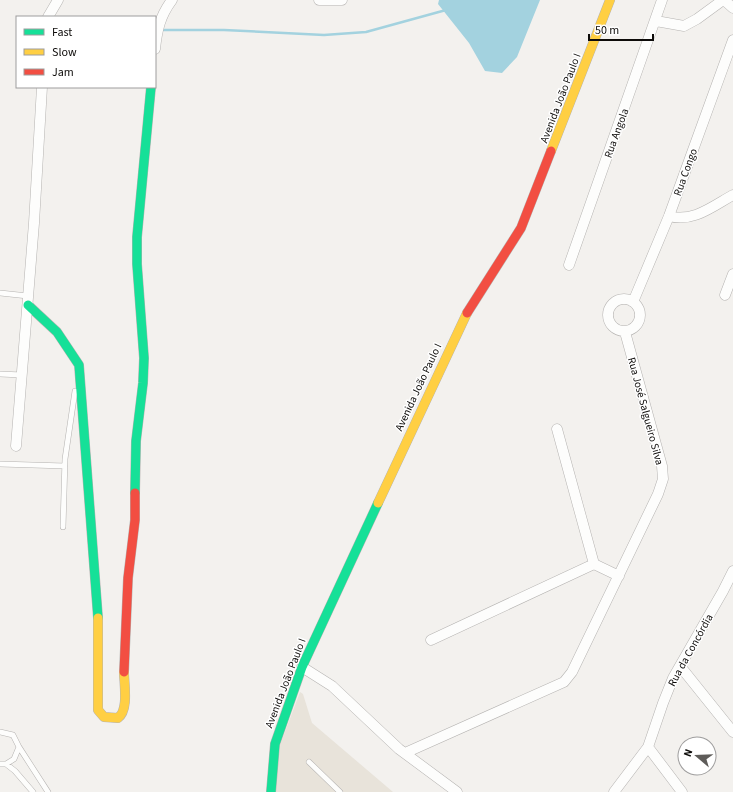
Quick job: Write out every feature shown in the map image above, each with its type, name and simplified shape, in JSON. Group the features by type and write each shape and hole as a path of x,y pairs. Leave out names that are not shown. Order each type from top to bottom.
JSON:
{"street":[{"path":"49,16 58,0"},
{"path":"156,39 160,20 172,0"},
{"path":"319,0 342,0"},
{"name":"Avenida João Paulo I","path":"271,792 275,744 278,731 302,667 458,328 470,307 508,251 521,228 610,0"},
{"name":"Rua Angola","path":"569,265 656,21 662,0"},
{"path":"656,21 684,26 698,19 723,0 733,8"},
{"name":"Rua Congo","path":"633,302 669,216 733,40"},
{"path":"16,446 28,300 42,88"},
{"path":"28,300 44,316 74,354 79,365 98,608 100,657 98,710 104,717 118,718 122,715 124,707 124,650 128,578 135,520 136,441 143,384 144,337 137,264 137,237 151,88"},
{"path":"669,216 679,219 688,218 703,212 733,195"},
{"path":"725,295 733,274"},
{"path":"625,299 633,302 638,307 640,314 637,322 630,330 625,332 619,332 613,328 609,321 609,312 612,305 617,301 625,299"},
{"name":"Rua José Salgueiro Silva","path":"405,753 564,682 572,672 619,576 663,479 662,466 625,332"},
{"path":"557,429 594,564 619,576"},
{"path":"431,640 594,564"},
{"name":"Rua da Concórdia","path":"614,792 648,748 663,702 680,666 733,571"},
{"path":"680,666 733,732"},
{"path":"302,667 344,697 405,753 457,792"},
{"path":"648,748 682,792"}],"lane":[{"path":"0,293 28,300"},
{"path":"63,527 65,466 69,427 79,365"},
{"path":"0,374 22,375"},
{"path":"0,464 65,466"},
{"path":"0,732 13,735 48,792"},
{"path":"0,764 6,764 14,760 19,747"},
{"path":"309,762 340,792"},
{"path":"6,764 15,771 33,792"}],"shaded area":[{"path":"300,692 303,694 312,723 393,792 275,792 280,745"}],"water":[{"path":"439,0 540,0 517,57 502,73 485,71 469,43 438,4"}],"waterway":[{"path":"164,30 224,30 324,35 366,32 446,10"}],"traffic: fast":[{"path":"135,493 136,441 143,383 144,358 137,264 137,237 151,88"},
{"path":"28,305 57,332 79,365 98,618"},
{"path":"271,792 275,744 302,667 378,503"}],"traffic: slow":[{"path":"551,151 610,0"},
{"path":"378,503 467,313"},
{"path":"98,618 98,710 104,717 118,718 124,709 124,672"}],"traffic: jam":[{"path":"467,313 521,228 551,151"},
{"path":"124,672 128,578 135,520 135,493"}]}
